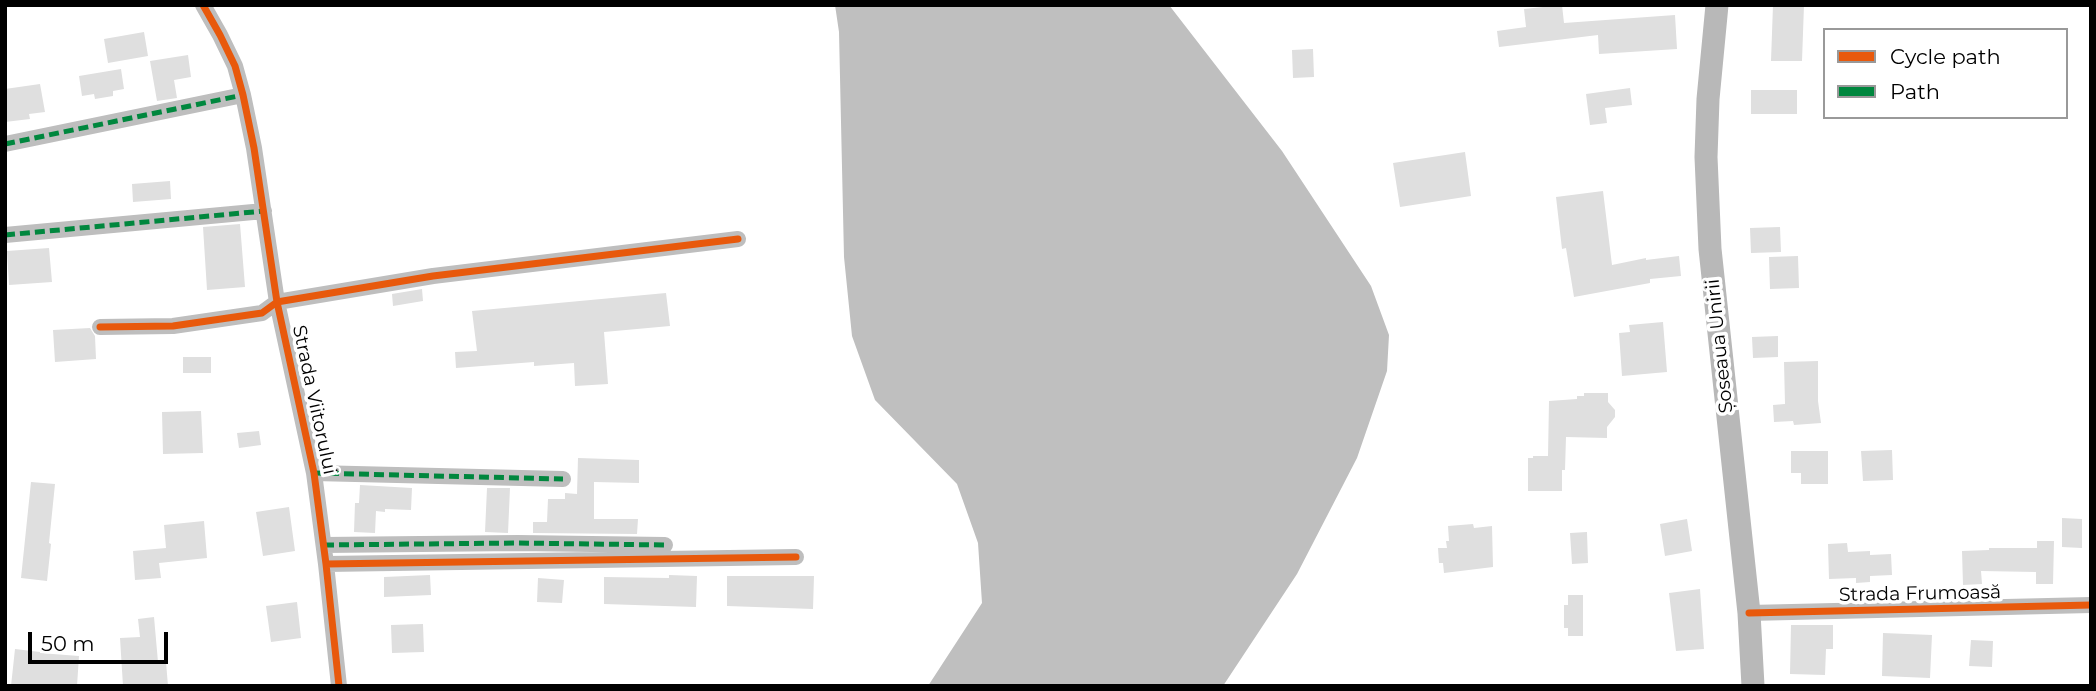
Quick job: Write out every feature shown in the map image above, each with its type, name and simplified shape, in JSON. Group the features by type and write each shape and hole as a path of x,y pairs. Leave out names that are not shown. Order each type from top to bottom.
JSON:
{"main road":[{"name":"Șoseaua Unirii","path":"1717,5 1708,99 1708,212 1717,322 1749,613 1753,686"}],"street":[{"name":"Strada Viitorului","path":"203,5 235,66 254,148 278,302 314,474 339,686"},
{"path":"5,144 243,95"},
{"path":"5,235 264,211"},
{"path":"100,327 173,326 262,313 278,302 433,276 738,239"},
{"path":"314,474 563,479"},
{"path":"324,545 665,545"},
{"path":"326,564 796,557"},
{"name":"Strada Frumoasă","path":"1749,613 2091,605"}],"shaded area":[{"path":"835,5 1169,5 1282,151 1371,286 1389,335 1387,371 1357,458 1297,574 1223,686 928,686 982,603 978,543 957,484 875,400 852,336 844,257 839,32"}],"building":[{"path":"1562,5 1564,23 1675,15 1677,49 1599,54 1598,35 1499,47 1497,31 1526,27 1524,9"},
{"path":"1773,5 1804,5 1802,61 1771,61"},
{"path":"144,32 148,56 108,63 104,39"},
{"path":"1313,49 1314,77 1293,78 1292,50"},
{"path":"188,55 191,77 174,80 177,98 157,101 150,61"},
{"path":"121,69 124,89 113,91 113,96 95,99 94,94 82,96 79,76"},
{"path":"40,84 45,112 29,114 30,119 5,122 5,89"},
{"path":"1630,88 1632,105 1605,108 1607,123 1590,125 1586,94"},
{"path":"1751,90 1797,90 1797,114 1751,114"},
{"path":"1465,152 1471,196 1400,207 1393,163"},
{"path":"170,181 171,199 133,202 132,184"},
{"path":"1603,191 1612,265 1646,258 1679,256 1681,276 1650,279 1650,283 1574,297 1566,248 1562,249 1556,197"},
{"path":"240,224 245,287 207,290 203,227"},
{"path":"1780,227 1781,252 1751,253 1750,228"},
{"path":"49,248 52,282 9,285 7,251"},
{"path":"1798,256 1799,288 1770,289 1769,257"},
{"path":"422,289 423,301 393,306 392,294"},
{"path":"666,293 670,326 604,332 608,384 575,386 574,363 534,366 534,362 456,368 455,352 477,351 472,311"},
{"path":"1663,322 1667,372 1622,376 1619,333 1630,332 1629,325"},
{"path":"90,328 95,336 96,359 55,362 53,330"},
{"path":"1778,336 1778,357 1753,358 1752,337"},
{"path":"183,357 211,357 211,373 183,373"},
{"path":"1818,361 1821,423 1794,425 1793,421 1774,422 1773,405 1785,404 1784,362"},
{"path":"1584,393 1608,393 1608,402 1615,410 1615,417 1607,427 1607,438 1566,437 1562,491 1528,491 1528,458 1548,456 1549,401 1577,399 1577,396 1584,396"},
{"path":"201,411 203,453 163,454 162,412"},
{"path":"259,431 261,445 239,448 237,433"},
{"path":"1892,450 1893,480 1863,481 1861,451"},
{"path":"1791,451 1828,451 1828,484 1801,484 1801,473 1791,473"},
{"path":"578,458 639,460 639,483 594,482 594,519 638,519 637,534 533,533 533,522 547,522 548,499 565,499 565,493 577,494"},
{"path":"31,482 55,484 47,581 21,578"},
{"path":"360,485 412,488 411,510 376,511 375,533 354,532 355,503 359,503"},
{"path":"487,488 510,488 508,533 485,532"},
{"path":"289,507 295,551 263,556 256,512"},
{"path":"2062,518 2082,519 2082,548 2062,547"},
{"path":"1687,519 1692,551 1665,556 1660,524"},
{"path":"204,521 207,558 159,563 161,578 135,580 133,551 166,548 164,525"},
{"path":"1473,524 1474,528 1492,526 1493,567 1444,573 1443,563 1439,563 1438,548 1447,548 1448,526"},
{"path":"1587,532 1588,563 1572,564 1570,533"},
{"path":"2037,541 2054,541 2053,584 2036,584 2036,572 1981,571 1982,584 1963,585 1962,551 2037,548"},
{"path":"1847,543 1848,552 1891,554 1892,575 1870,576 1870,582 1856,583 1856,578 1829,579 1828,544"},
{"path":"430,575 431,595 384,597 384,577"},
{"path":"669,575 697,576 696,607 604,604 604,577 669,578"},
{"path":"727,576 814,576 813,609 727,606"},
{"path":"538,578 564,580 562,603 537,602"},
{"path":"1700,589 1704,649 1676,651 1669,593"},
{"path":"1568,595 1583,595 1583,636 1568,636 1568,628 1564,628 1564,605 1568,605"},
{"path":"297,602 301,638 271,642 266,606"},
{"path":"154,617 158,662 166,662 168,686 123,686 120,638 140,637 138,619"},
{"path":"423,624 424,652 392,653 391,625"},
{"path":"1791,625 1833,625 1833,649 1826,649 1825,675 1790,674"},
{"path":"1883,633 1932,635 1930,678 1882,676"},
{"path":"1971,640 1993,641 1992,667 1969,666"},
{"path":"15,649 79,656 77,686 11,686"}],"marked path":[{"path":"5,144 243,95"},
{"path":"5,235 264,211"},
{"path":"314,473 563,479"},
{"path":"324,545 665,545"}],"cycle path":[{"path":"203,5 235,66 254,148 277,302 314,473 339,686"},
{"path":"100,327 173,326 262,313 277,302 433,276 738,239"},
{"path":"326,564 796,557"},
{"path":"1749,613 2091,605"}]}
